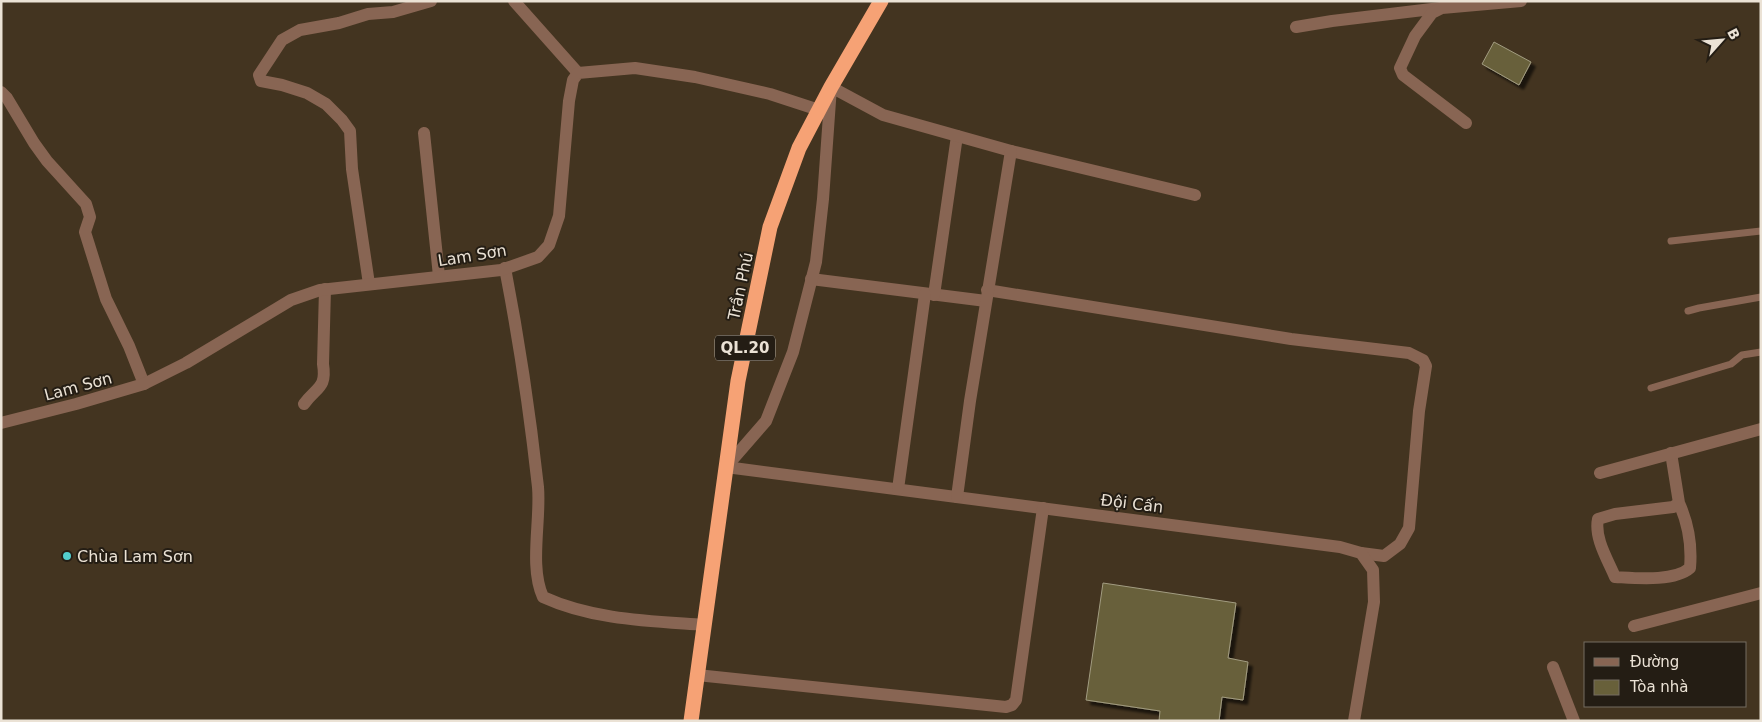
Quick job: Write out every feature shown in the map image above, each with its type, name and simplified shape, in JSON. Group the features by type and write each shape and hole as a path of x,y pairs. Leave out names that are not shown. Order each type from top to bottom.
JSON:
{"highway":[{"name":"Trần Phú","path":"691,721 738,381 770,227 799,148 831,87 882,1"}],"street":[{"path":"369,284 352,169 350,131 326,104 307,93 261,81 259,75 282,40 300,30 339,24 368,14 393,12 431,1"},
{"path":"514,1 578,73 635,68 770,94 819,110"},
{"path":"1296,27 1442,8 1520,1"},
{"path":"1442,8 1432,13 1415,36 1400,68 1403,75 1466,123"},
{"name":"Lam Sơn","path":"1,422 76,404 144,384 186,362 291,300 320,290 505,268 538,257 549,245 559,216 569,101 573,80 578,73"},
{"path":"726,466 766,421 793,352 816,262 823,199 831,87 883,115 1011,151 1194,195"},
{"path":"1,92 7,98 47,161 86,204 90,218 85,232 106,299 129,346 144,384"},
{"path":"424,134 439,276"},
{"path":"898,489 929,294 957,136"},
{"path":"957,497 1011,151"},
{"path":"505,268 516,325 538,489 536,564 539,588 543,597 558,604 592,613 704,626"},
{"path":"811,279 929,294 987,296"},
{"path":"304,404 310,396 320,389 325,376 323,356 325,289"},
{"name":"Đội Cấn","path":"726,466 1340,546 1361,554 1384,556 1400,544 1409,528 1419,411 1426,366 1423,360 1409,353 987,296"},
{"path":"1600,473 1761,429"},
{"path":"1671,453 1679,503 1685,519 1691,554 1690,568 1673,576 1647,578 1615,577 1599,538 1597,529 1598,519 1615,514 1673,507 1679,503"},
{"path":"697,675 1006,706 1012,705 1016,700 1043,508"},
{"path":"1354,721 1374,602 1373,570 1361,554"},
{"path":"1634,626 1761,593"},
{"path":"1553,667 1574,721"}],"lane":[{"path":"1671,241 1761,231"},
{"path":"1688,312 1699,308 1761,297"},
{"path":"1651,388 1730,364 1742,355 1761,352"}],"building":[{"path":"1494,42 1531,62 1519,85 1482,64"},
{"path":"1103,583 1236,603 1228,658 1248,662 1243,700 1222,697 1219,721 1159,721 1160,711 1086,700"}],"place":[{"name":"Chùa Lam Sơn","path":"67,556"}]}
